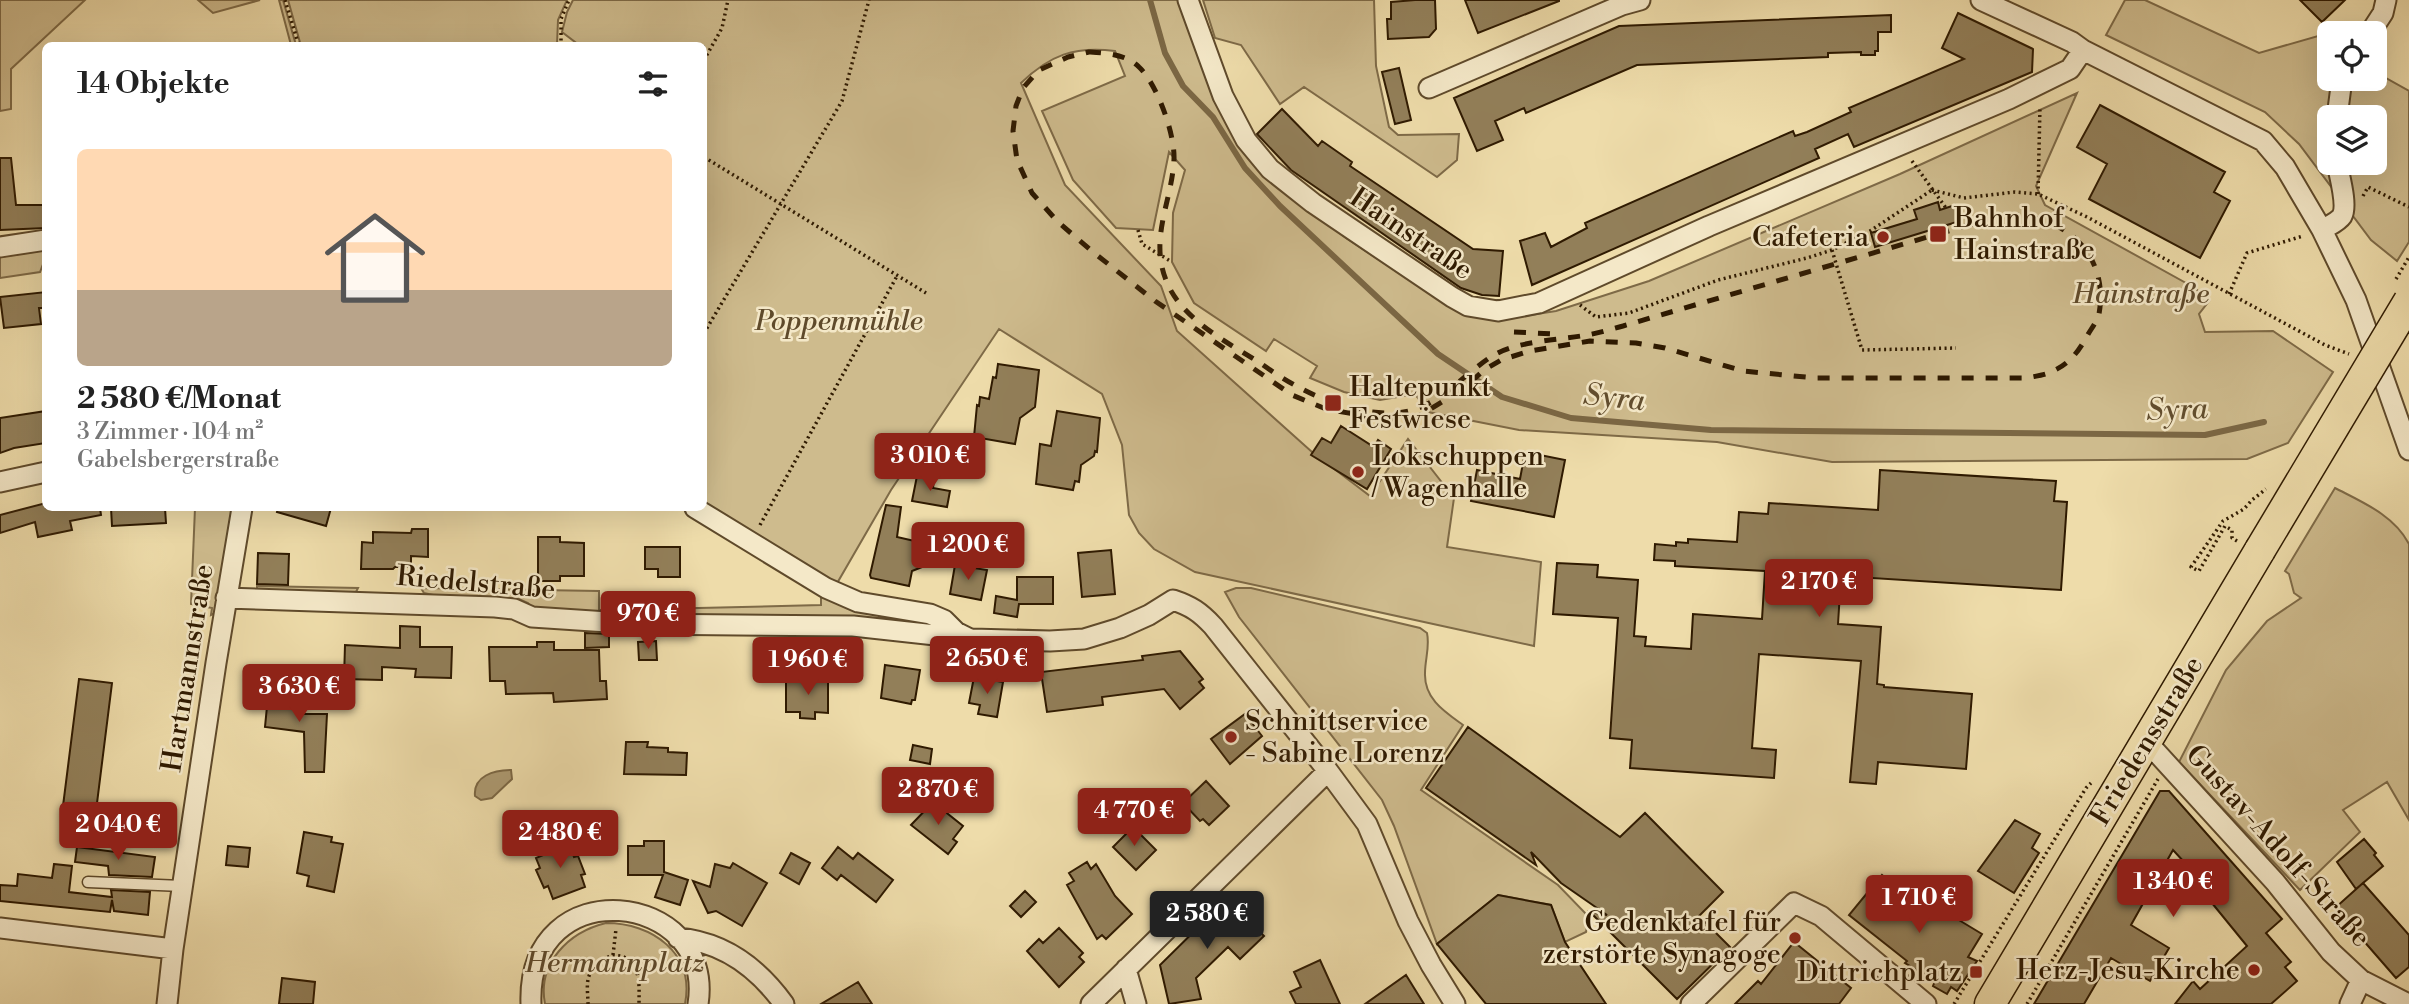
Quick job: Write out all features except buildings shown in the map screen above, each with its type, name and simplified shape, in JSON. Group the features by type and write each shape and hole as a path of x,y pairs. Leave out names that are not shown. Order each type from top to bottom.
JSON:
{"main road":[{"name":"Friedensstraße","path":"1990,1004 2156,752 2249,545 2409,301"}],"street":[{"name":"Hainstraße","path":"1188,0 1223,96 1246,140 1270,169 1313,203 1468,306 1498,311 1539,303 1721,220 2009,99 2070,69 2083,50"},
{"path":"1429,88 1622,5 1640,0"},
{"path":"1982,0 2072,42 2263,141 2285,167 2316,232 2356,300 2409,450"},
{"path":"2378,21 2386,0"},
{"path":"2316,232 2341,217 2343,195 2339,175"},
{"path":"0,247 42,241"},
{"path":"0,482 42,473"},
{"name":"Hartmannstraße","path":"167,1004 182,886 241,511"},
{"path":"700,511 826,588 858,602 930,614 944,620 956,632 972,639"},
{"name":"Riedelstraße","path":"226,598 495,607 514,609 532,617 638,624 853,626 972,639 1050,641 1084,639 1149,615 1173,600 1198,610 1213,626 1328,771"},
{"name":"Gustav-Adolf-Straße","path":"2156,752 2274,882 2331,952 2361,980 2408,1004"},
{"path":"1091,1004 1328,771 1367,824 1408,920 1455,1004"},
{"path":"1690,1004 1794,903 1821,916 1926,1004"},
{"path":"531,1004 533,972 543,949 559,930 587,914 620,909 652,918 678,938 695,966 699,982 698,1004"},
{"path":"0,928 173,949"},
{"path":"678,938 700,940 737,956 784,1004"},
{"path":"1126,969 1136,1004"},
{"path":"2350,1004 2361,980"}],"lane":[{"path":"88,881 182,886"}],"path":[{"path":"285,0 298,42"},
{"path":"561,42 561,19 569,0"},
{"path":"707,55 722,28 728,0"},
{"path":"707,328 842,101 869,0"},
{"path":"2038,194 2040,106"},
{"path":"707,159 926,293"},
{"path":"1912,159 1946,208"},
{"path":"2362,198 2368,187 2409,207"},
{"path":"1570,289 1582,308 1596,317 1629,313 1718,281 1832,250 1870,231 1932,190 1964,198 2015,192 2038,194 2087,217 2325,345 2357,358"},
{"path":"1138,230 1142,244 1172,262"},
{"path":"2229,294 2247,253 2316,232"},
{"path":"1832,250 1862,350 1956,348"},
{"path":"751,542 897,276"},
{"path":"2249,545 2232,538 2232,530 2225,526 2199,571 2191,567 2223,521 2244,509 2252,500"},
{"path":"2027,1004 2149,795 2156,752"},
{"path":"588,1004 590,973 601,960 613,955 626,958 637,971 639,1004"}],"green space":[{"path":"0,0 85,0 11,69 11,109 0,111"},
{"path":"198,0 260,0 213,13"},
{"path":"279,0 283,0 295,42 290,42"},
{"path":"288,0 567,0 558,20 557,42 300,42"},
{"name":"Poppenmühle","path":"573,0 1182,0 1265,174 1346,238 1448,305 1498,320 1556,311 1649,281 1900,174 2077,93 2036,186 2045,205 2195,288 2209,301 2199,314 2205,332 2273,331 2333,372 2288,443 2247,459 1832,462 1717,442 1519,430 1428,412 1415,394 1380,400 1344,392 1310,378 1317,366 1274,339 1266,351 1194,303 1172,262 1173,213 1185,170 1169,152 1153,230 1116,228 1073,180 1042,111 1125,76 1115,51 1087,50 1053,59 1021,83 1065,185 1161,286 1177,331 1312,452 1370,496 1408,439 1454,498 1447,547 1541,562 1534,646 1195,572 1154,549 1139,533 1129,515 1122,445 1102,394 999,329 891,490 836,585 707,505 707,42 575,42 562,32"},
{"path":"1203,0 1374,0 1376,66 1389,127 1398,135 1459,134 1457,160 1437,177 1304,87 1280,104 1241,45 1215,38"},
{"path":"2125,0 2145,0 2259,53 2317,36 2317,91 2387,91 2387,79 2409,91 2409,242 2397,261 2371,240 2322,175 2387,175 2387,105 2317,105 2317,168 2299,144 2265,112 2106,35"},
{"path":"42,250 42,267 40,272 0,278 0,257"},
{"path":"2335,488 2386,517 2409,544 2409,820 2387,782 2343,810 2360,832 2300,890 2179,762 2226,670 2267,621 2301,598 2294,593 2289,574 2285,571"},
{"path":"195,511 234,511 219,611 211,615 212,608 191,604"},
{"path":"690,511 808,583 921,622 823,616 660,615 656,609 821,605 821,594"},
{"path":"257,586 358,588 355,594 257,594"},
{"path":"421,588 599,591 599,610 641,609 630,615 531,607 519,599 433,595 424,593"},
{"path":"1236,588 1251,588 1420,628 1427,633 1425,673 1428,690 1437,704 1463,725 1421,790 1558,885 1589,917 1586,932 1565,942 1551,905 1498,895 1437,944 1382,800 1239,617 1225,592"},
{"name":"Hermannplatz","path":"606,923 639,928 666,944 677,956 683,970 685,1004 545,1004 546,975 559,952 580,934"}],"shaded area":[{"path":"511,770 512,779 492,798 481,800 475,796 475,789 481,779 498,771"}],"waterway":[{"name":"Syra","path":"1150,0 1165,53 1183,86 1213,117 1245,168 1280,206 1438,354 1502,397 1571,418 1711,430 2205,435 2264,422"}],"railway":[{"path":"1089,52 1115,55 1134,63 1146,75 1164,110 1174,159 1162,223 1160,255 1163,272 1178,301 1199,323 1278,375 1309,393 1343,406 1377,413 1410,411 1436,399 1482,363 1504,350 1605,331 2003,215 2044,220 2077,240 2089,255 2097,272 2099,314 2083,343 2068,361 2050,372 2027,378 1815,378 1743,371 1665,348 1636,343 1590,341 1530,351 1501,360 1484,370 1464,388 1421,415 1406,419 1388,420 1326,409 1292,395 1155,301 1058,222 1032,193 1017,160 1013,131 1016,106 1023,88 1039,70 1068,57 1089,52"},
{"path":"1514,332 1554,334"}],"place":[{"name":"Bahnhof Hainstraße","path":"1938,234"},
{"name":"Cafeteria","path":"1883,237"},
{"name":"Haltepunkt Festwiese","path":"1333,403"},
{"name":"Lokschuppen / Wagenhalle","path":"1358,472"},
{"name":"Schnittservice - Sabine Lorenz","path":"1231,737"},
{"name":"Gedenktafel für zerstörte Synagoge","path":"1795,938"},
{"name":"Herz-Jesu-Kirche","path":"2254,970"},
{"name":"Dittrichplatz","path":"1976,972"}]}
